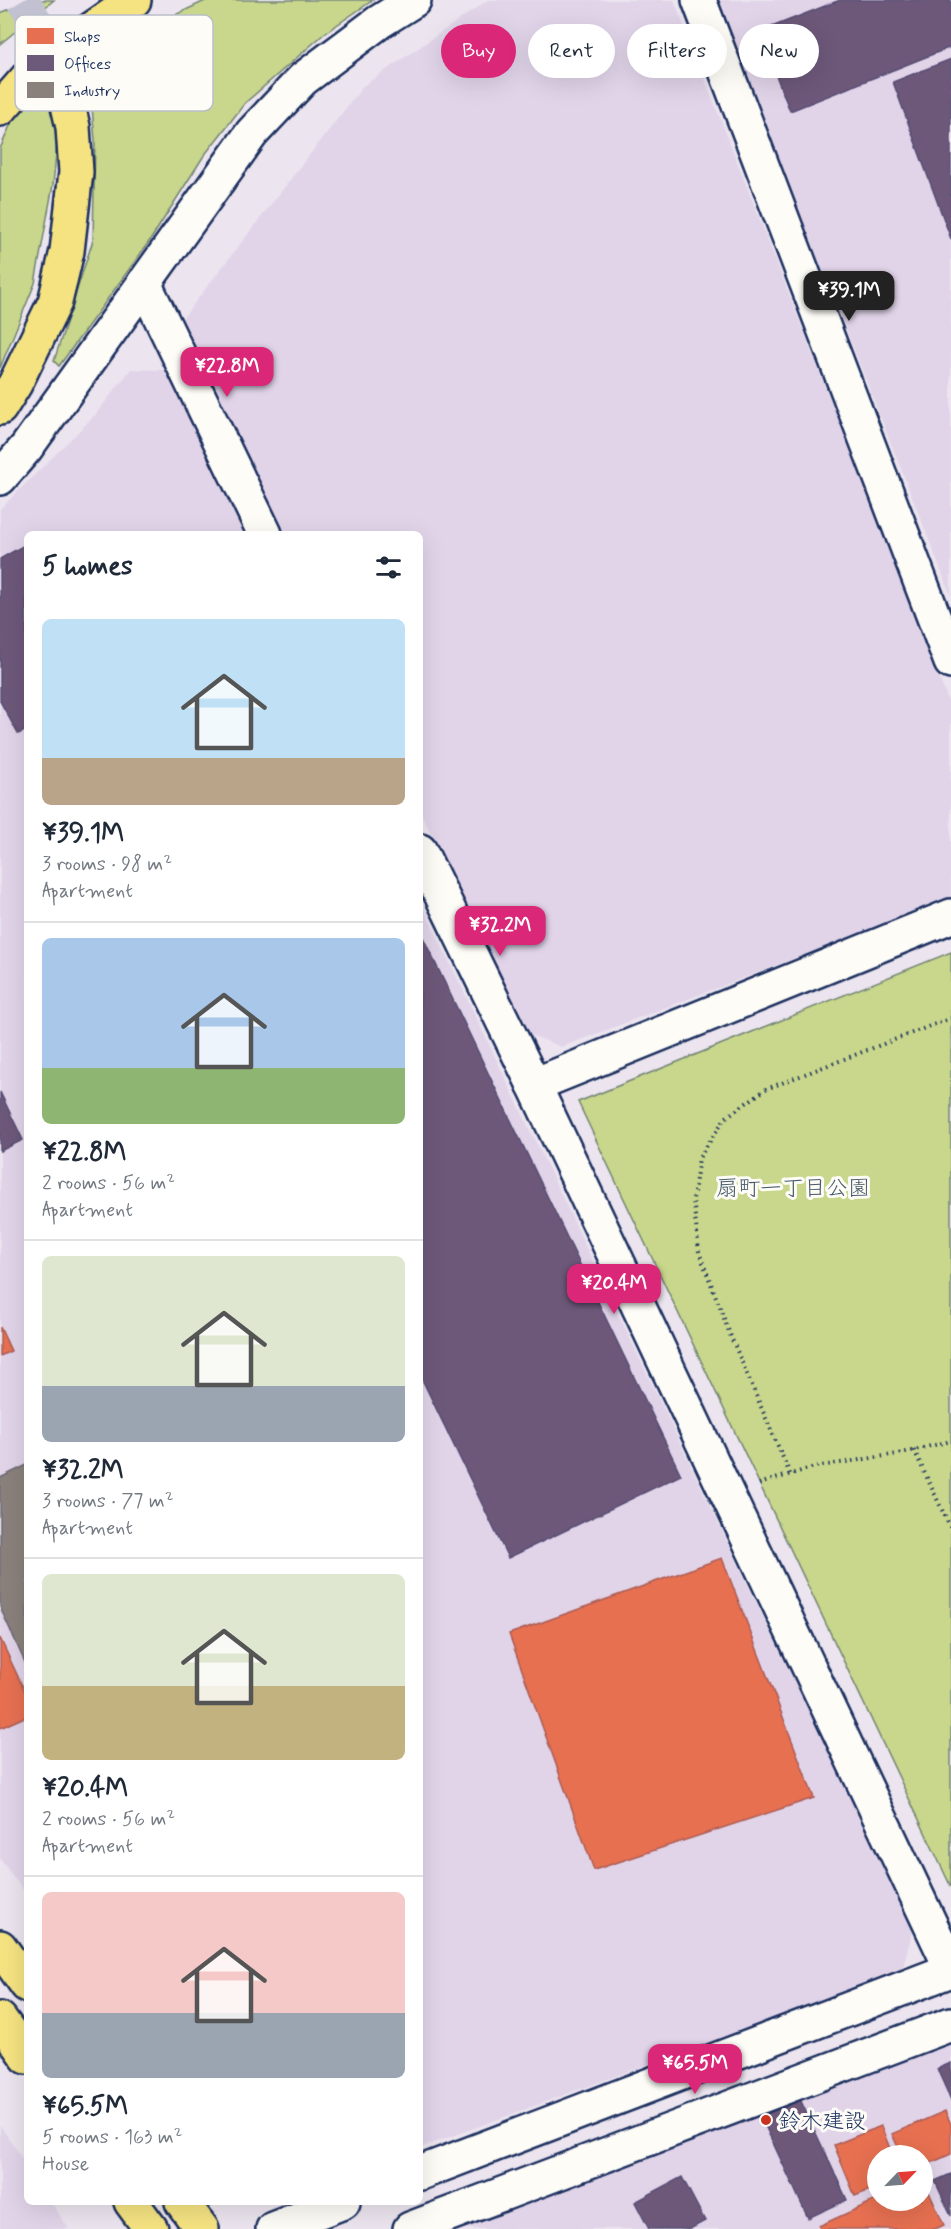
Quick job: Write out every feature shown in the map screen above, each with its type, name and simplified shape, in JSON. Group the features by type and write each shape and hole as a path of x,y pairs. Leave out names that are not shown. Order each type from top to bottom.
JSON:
{"highway":[{"path":"112,15 134,0"},
{"path":"0,109 15,92"},
{"path":"0,408 15,384 55,302 67,251 76,172 73,127 69,111"},
{"path":"0,1947 24,1981"},
{"path":"0,2019 24,2053"},
{"path":"133,2205 151,2229"},
{"path":"184,2205 202,2229"}],"street":[{"path":"0,478 26,448 259,125 303,79 379,22 414,0"},
{"path":"699,0 951,662"},
{"path":"144,283 265,531"},
{"path":"423,857 534,1085 951,1969 423,2172"},
{"path":"534,1085 951,916"},
{"path":"410,2229 951,2024"},
{"path":"273,2229 335,2205"}],"path":[{"path":"790,1474 699,1252 693,1199 699,1158 725,1118 766,1089 951,1018"},
{"path":"728,1496 814,1467 914,1450 951,1441"},
{"path":"914,1450 951,1529"}],"shaded area":[{"path":"488,0 674,0 683,24 627,24 627,78 705,78 951,708 951,899 562,1047 528,1034 423,817 423,531 285,531 182,319 363,86 441,32 441,78 516,78 516,24 453,24"},
{"path":"716,0 951,0 951,596 747,78 819,78 819,24 739,24 739,58"},
{"path":"131,369 166,370 244,531 24,531 24,1891 0,1859 0,509 95,415"},
{"path":"423,906 913,1929 902,1971 423,2147"},
{"path":"951,2036 951,2229 460,2229"},
{"path":"0,2125 24,2161 24,2205 53,2205 69,2229 0,2229"}],"green space":[{"path":"34,0 54,0 36,15 15,15 15,32 0,44 0,13"},
{"path":"207,0 373,0 325,33 245,103 203,157 151,239 59,366 54,361 93,240 95,140 92,111 213,111 213,15 175,15"},
{"path":"16,111 54,111 59,122 53,185 35,283 0,368 0,149"},
{"name":"扇町一丁目公園","path":"951,952 951,1887 578,1102"}],"building: Shops":[{"path":"0,1327 11,1351 0,1356"},
{"path":"722,1558 814,1798 594,1870 509,1634"},
{"path":"0,1638 24,1690 24,1717 0,1728"},
{"path":"945,2111 951,2124 951,2154 933,2162 933,2145 897,2145 892,2134"},
{"path":"881,2126 889,2145 867,2145 867,2191 855,2196 834,2145"},
{"path":"933,2201 944,2225 935,2229 820,2229 819,2226 867,2204 867,2211 933,2211"}],"building: Offices":[{"path":"840,0 951,0 951,47 790,111 777,78 819,78 819,24 779,24"},
{"path":"951,59 951,239 893,82"},
{"path":"24,545 24,731 18,734 0,701 0,559"},
{"path":"423,937 681,1475 508,1558 423,1381"},
{"path":"0,1092 23,1140 0,1151"},
{"path":"951,2063 951,2100 937,2069"},
{"path":"800,2099 847,2200 808,2218 761,2117"},
{"path":"951,2174 951,2216 935,2181"},
{"path":"682,2177 705,2221 690,2229 649,2229 635,2202"}],"building: Industry":[{"path":"24,1466 24,1660 0,1607 0,1478"}],"tunnel":[{"path":"23,0 32,15"}],"place":[{"name":"鈴木建設","path":"766,2120"}]}
